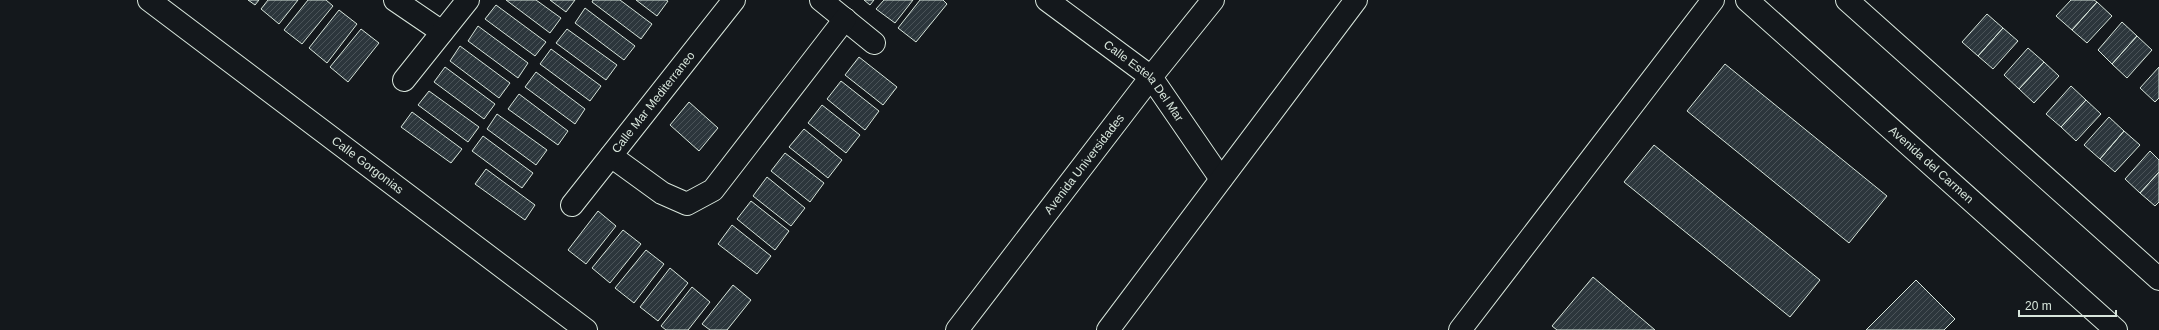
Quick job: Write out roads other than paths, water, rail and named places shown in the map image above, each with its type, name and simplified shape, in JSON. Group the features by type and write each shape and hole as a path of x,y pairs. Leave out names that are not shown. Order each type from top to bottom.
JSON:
{"street":[{"name":"Calle Gorgonias","path":"149,0 586,330"},
{"path":"395,0 442,32"},
{"path":"404,80 468,0"},
{"name":"Calle Mar Mediterraneo","path":"572,205 734,0"},
{"path":"821,0 874,43"},
{"name":"Calle Estela Del Mar","path":"1047,0 1151,77 1221,179"},
{"name":"Avenida Universidades","path":"957,330 1151,77 1213,0"},
{"path":"1108,330 1356,0"},
{"path":"1460,330 1713,0"},
{"name":"Avenida del Carmen","path":"1747,0 2116,330"},
{"path":"1847,0 2159,279"},
{"path":"611,156 662,193 686,204 714,190 845,18"}]}
